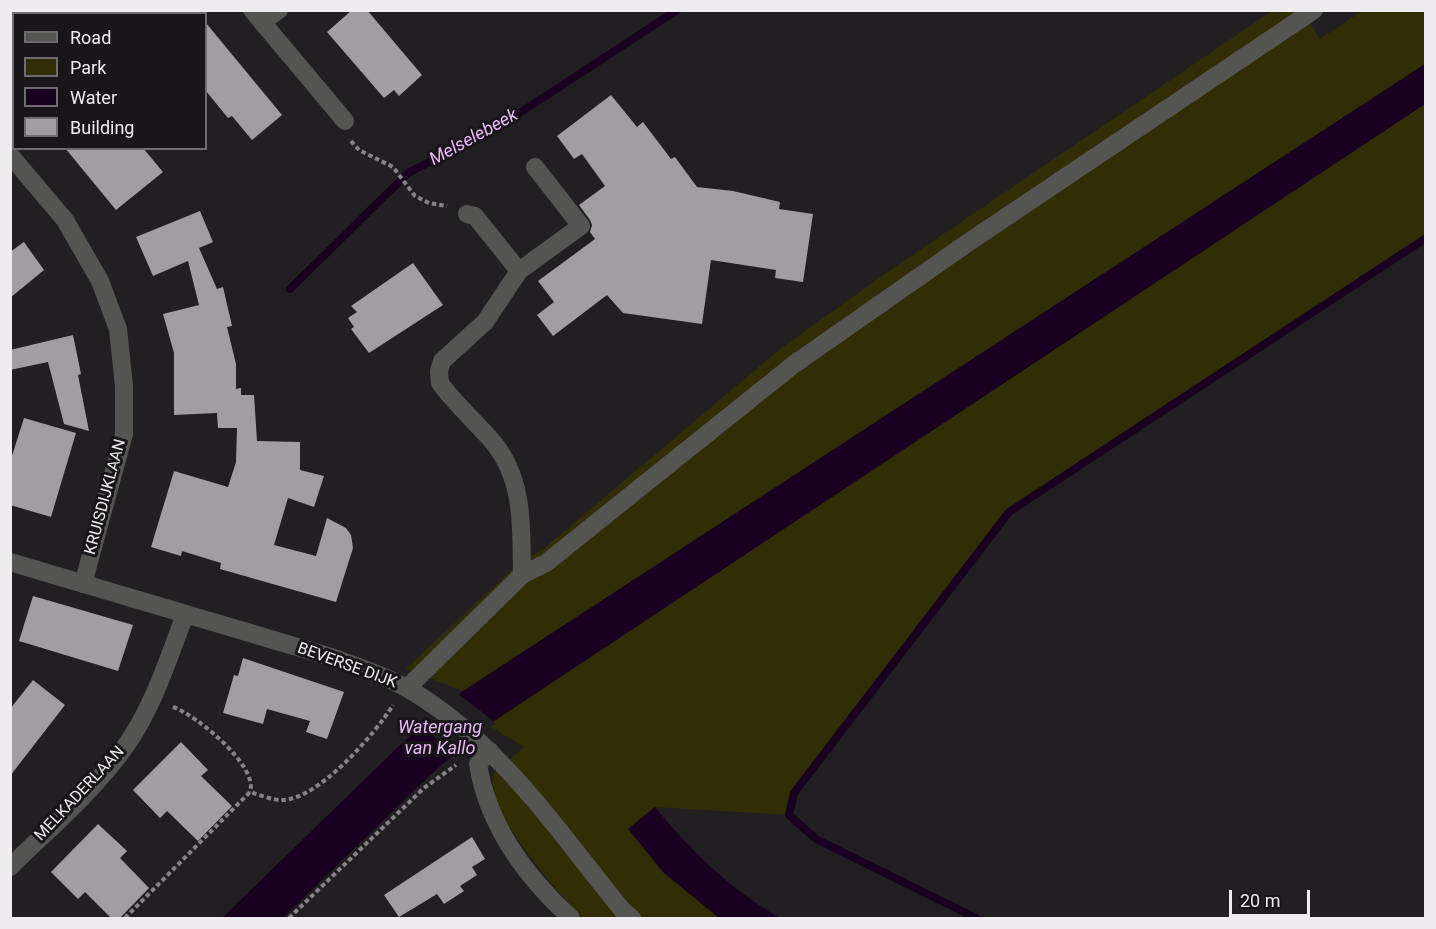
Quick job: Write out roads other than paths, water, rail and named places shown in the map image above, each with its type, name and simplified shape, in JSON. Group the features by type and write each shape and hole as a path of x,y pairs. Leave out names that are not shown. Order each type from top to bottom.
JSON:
{"street":[{"path":"279,10 257,16 345,121"},
{"path":"404,686 522,575 546,563 793,365 966,244 1314,10"},
{"name":"KRUISDIJKLAAN","path":"10,154 64,220 100,280 118,329 124,386 124,434 83,584"},
{"path":"522,575 520,497 511,472 495,444 440,383 439,371 442,361 485,322 519,271 581,226 535,166"},
{"path":"467,214 476,216 519,271"},
{"name":"BEVERSE DIJK","path":"10,562 332,657 404,686 429,702 487,749 521,782 616,903 632,918"},
{"name":"MELKADERLAAN","path":"10,867 107,768 127,744 152,701 185,615"},
{"path":"487,749 478,764 482,786 510,850 530,877 571,918"}],"water":[{"name":"Watergang van Kallo","path":"1425,64 1425,104 488,725 429,776 283,918 222,918 400,745 463,691"},
{"path":"655,807 683,839 728,882 780,918 719,918 663,872 628,829"}],"waterway":[{"name":"Melselebeek","path":"290,289 408,173 506,122 677,10"},
{"path":"976,918 816,839 789,815 794,793 1009,512 1426,238"}]}
